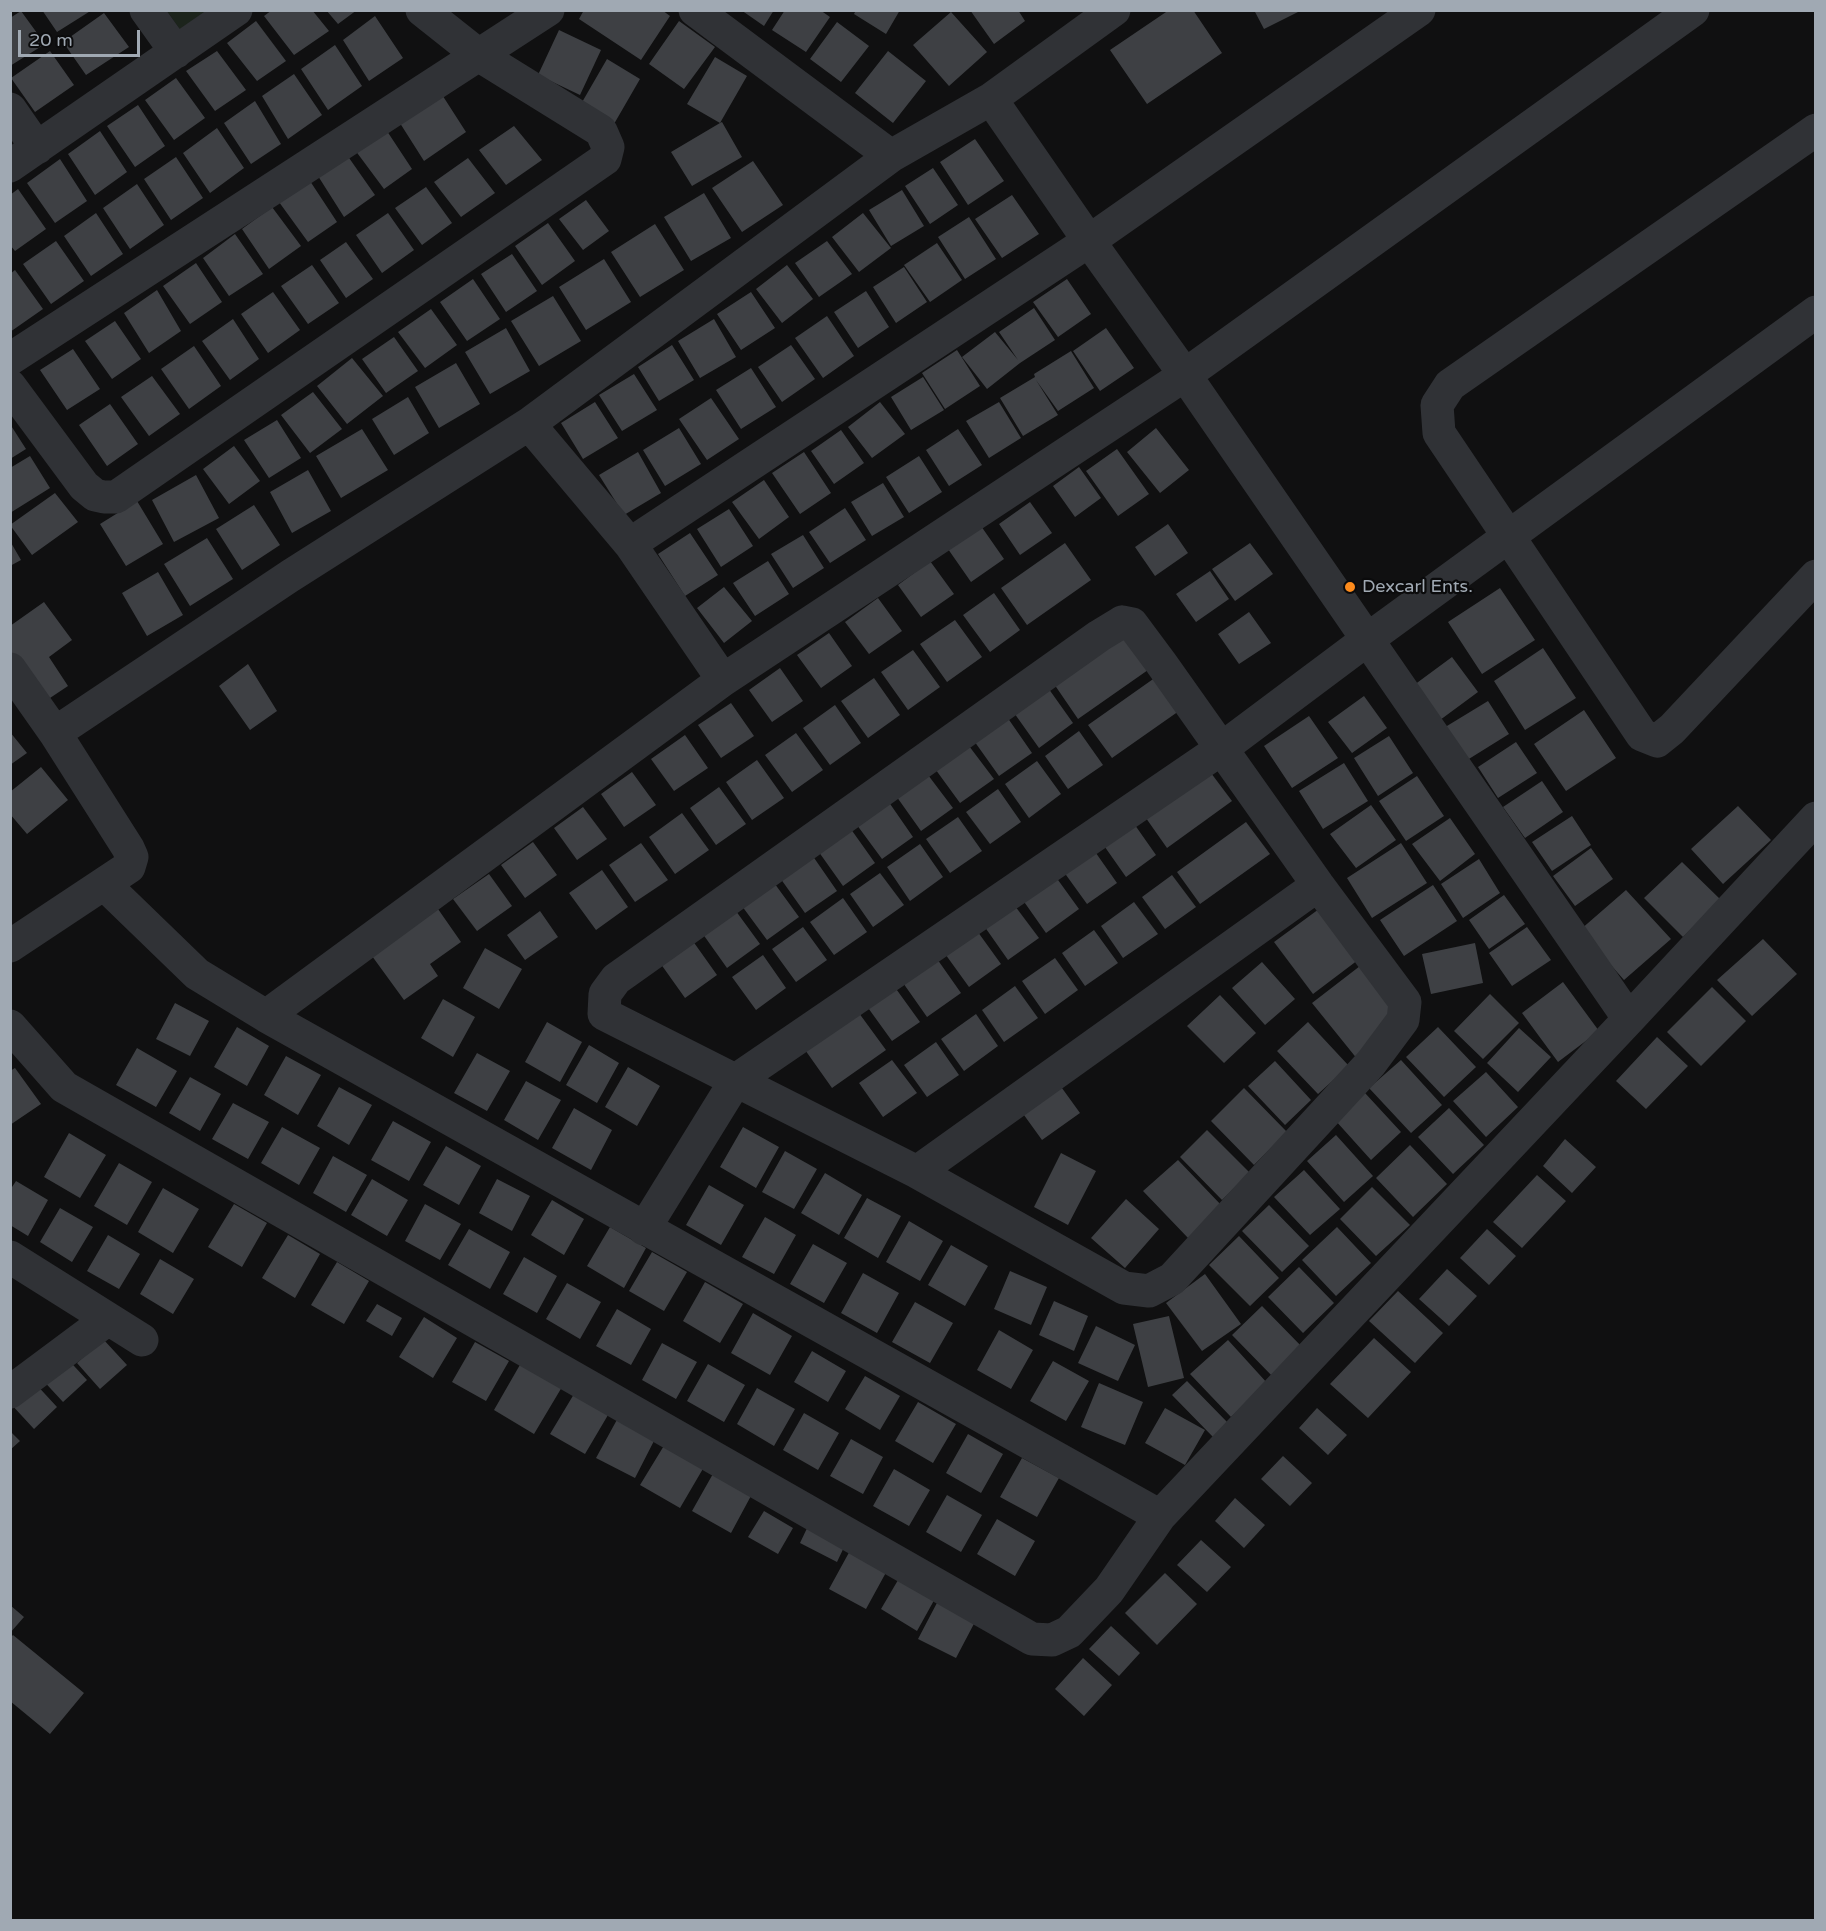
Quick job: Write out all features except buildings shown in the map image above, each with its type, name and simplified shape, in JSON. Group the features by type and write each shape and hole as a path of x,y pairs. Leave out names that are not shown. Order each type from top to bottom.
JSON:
{"street":[{"path":"146,10 176,52"},
{"path":"10,166 237,10"},
{"path":"10,386 84,486 95,495 116,497 605,159 608,147 601,131 480,56 422,10"},
{"path":"10,359 548,10"},
{"path":"694,10 891,156"},
{"path":"55,733 290,576 529,424 891,156 991,99 1114,10"},
{"path":"630,544 1089,241 1419,10"},
{"path":"266,1016 723,680 1185,375 1693,10"},
{"path":"991,99 1185,375 1629,1019"},
{"path":"10,109 37,148"},
{"path":"1815,130 1450,385 1437,405 1439,433 1642,735 1657,741 1672,729 1815,576"},
{"path":"644,1228 736,1080 1221,749 1815,312"},
{"path":"529,424 630,544 723,680"},
{"path":"1122,622 1132,624 1318,885 1405,1002 1403,1020 1371,1063 1172,1279 1149,1291 1124,1288 917,1172 604,1014 605,994 616,979 1122,622"},
{"path":"10,669 55,733 132,857 129,867 10,946"},
{"path":"10,1026 64,1087 1032,1639 1052,1640 1070,1632 1109,1590 1160,1516 1629,1019 1815,818"},
{"path":"105,884 197,974 266,1016 1160,1516"},
{"path":"917,1172 1318,885"},
{"path":"10,1257 142,1340"},
{"path":"10,1392 108,1318"}],"shaded area":[{"path":"167,11 211,11 181,31"}],"place":[{"name":"Dexcarl Ents.","path":"1350,587"}]}
